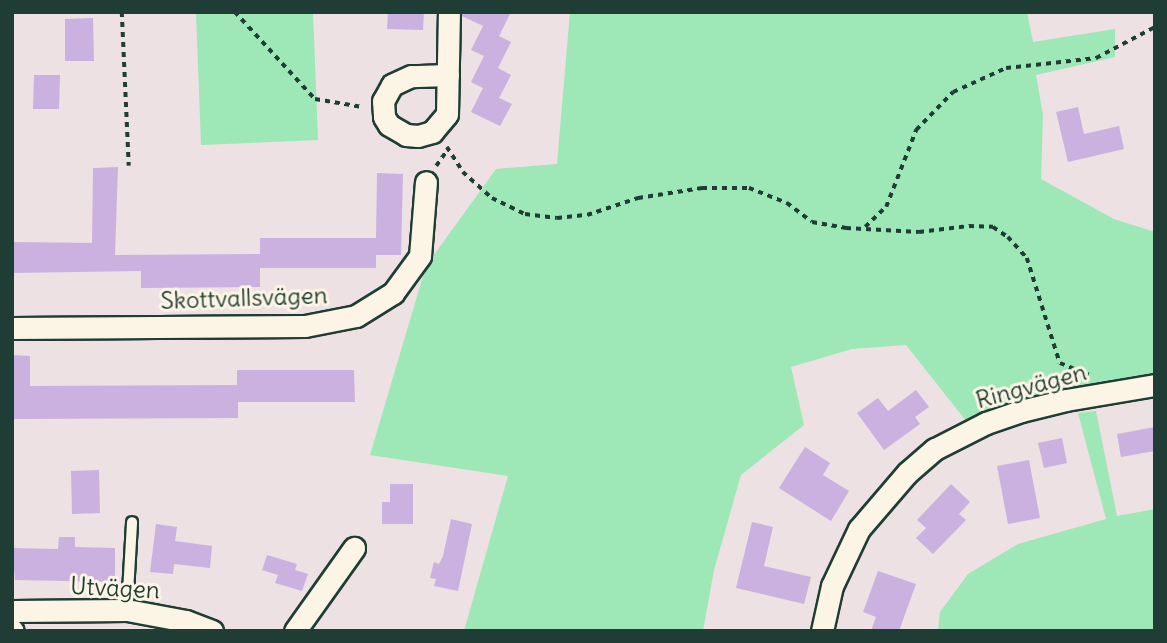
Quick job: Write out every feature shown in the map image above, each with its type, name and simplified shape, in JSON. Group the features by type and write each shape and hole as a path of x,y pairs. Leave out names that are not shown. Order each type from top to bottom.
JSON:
{"street":[{"path":"448,75 411,76 387,92 382,108 389,125 406,135 432,132 447,114 448,75 449,12"},
{"name":"Skottvallsvägen","path":"12,328 305,326 356,316 393,293 420,256 426,182"},
{"name":"Ringvägen","path":"822,631 832,586 859,529 907,473 935,449 986,422 1021,411 1066,400 1155,385"},
{"path":"295,631 354,548"},
{"name":"Utvägen","path":"12,611 127,610 186,621 212,631"}],"lane":[{"path":"127,610 132,522"}],"path":[{"path":"122,12 129,166"},
{"path":"235,12 315,99 370,109 382,108"},
{"path":"864,228 886,207 916,130 953,92 1006,68 1096,58 1155,27"},
{"path":"447,114 447,150 463,172 492,198 525,214 557,218 587,215 650,195 702,188 749,188 787,204 812,222 846,228 919,232 969,226 993,228 1008,237 1027,258 1060,363 1094,377"}],"green space":[{"path":"196,12 313,12 318,140 201,145"},
{"path":"570,12 1027,12 1033,42 1115,29 1115,57 1036,75 1043,115 1041,179 1114,219 1155,232 1155,380 967,422 906,345 852,349 791,367 804,425 741,475 714,570 703,631 464,631 508,476 370,455 426,266 496,169 557,164"},
{"path":"1096,411 1117,516 1155,509 1155,631 938,631 940,612 968,574 1018,544 1106,519 1078,413"}],"building":[{"path":"388,12 424,12 423,30 387,29"},
{"path":"462,12 511,12 499,36 511,42 498,68 511,75 499,98 512,104 500,126 471,112 483,88 471,82 484,56 471,50 483,26 462,16"},
{"path":"93,18 94,61 65,61 65,19"},
{"path":"34,75 60,75 59,109 33,109"},
{"path":"1078,107 1084,134 1119,126 1124,149 1068,162 1056,112"},
{"path":"118,167 115,255 260,254 260,238 376,238 377,173 403,174 401,255 376,255 376,268 260,268 260,287 141,288 141,271 12,273 12,242 92,243 93,168"},
{"path":"12,355 30,356 30,386 237,385 237,370 354,370 355,402 238,402 238,418 12,419"},
{"path":"916,390 929,407 915,417 920,424 884,450 857,413 878,398 888,411"},
{"path":"1155,427 1155,451 1121,457 1117,434"},
{"path":"1062,438 1067,463 1044,468 1038,443"},
{"path":"805,447 830,463 823,475 849,491 831,521 779,488"},
{"path":"1029,460 1040,518 1008,524 997,466"},
{"path":"99,470 100,513 72,514 71,471"},
{"path":"390,484 413,484 413,524 382,524 382,502 390,502"},
{"path":"951,484 970,502 959,514 966,520 933,554 916,538 926,528 917,520"},
{"path":"451,519 472,524 458,591 434,586 436,579 430,578 434,562 439,564 443,556"},
{"path":"752,522 773,527 764,566 811,577 804,604 736,588"},
{"path":"156,524 177,527 175,541 212,546 210,568 174,564 173,574 150,572"},
{"path":"59,537 75,537 75,547 115,548 115,582 15,580 12,548 58,549"},
{"path":"267,555 297,564 295,570 308,574 302,591 275,583 278,575 262,570"},
{"path":"878,571 916,584 899,631 871,631 876,617 863,612"}]}
